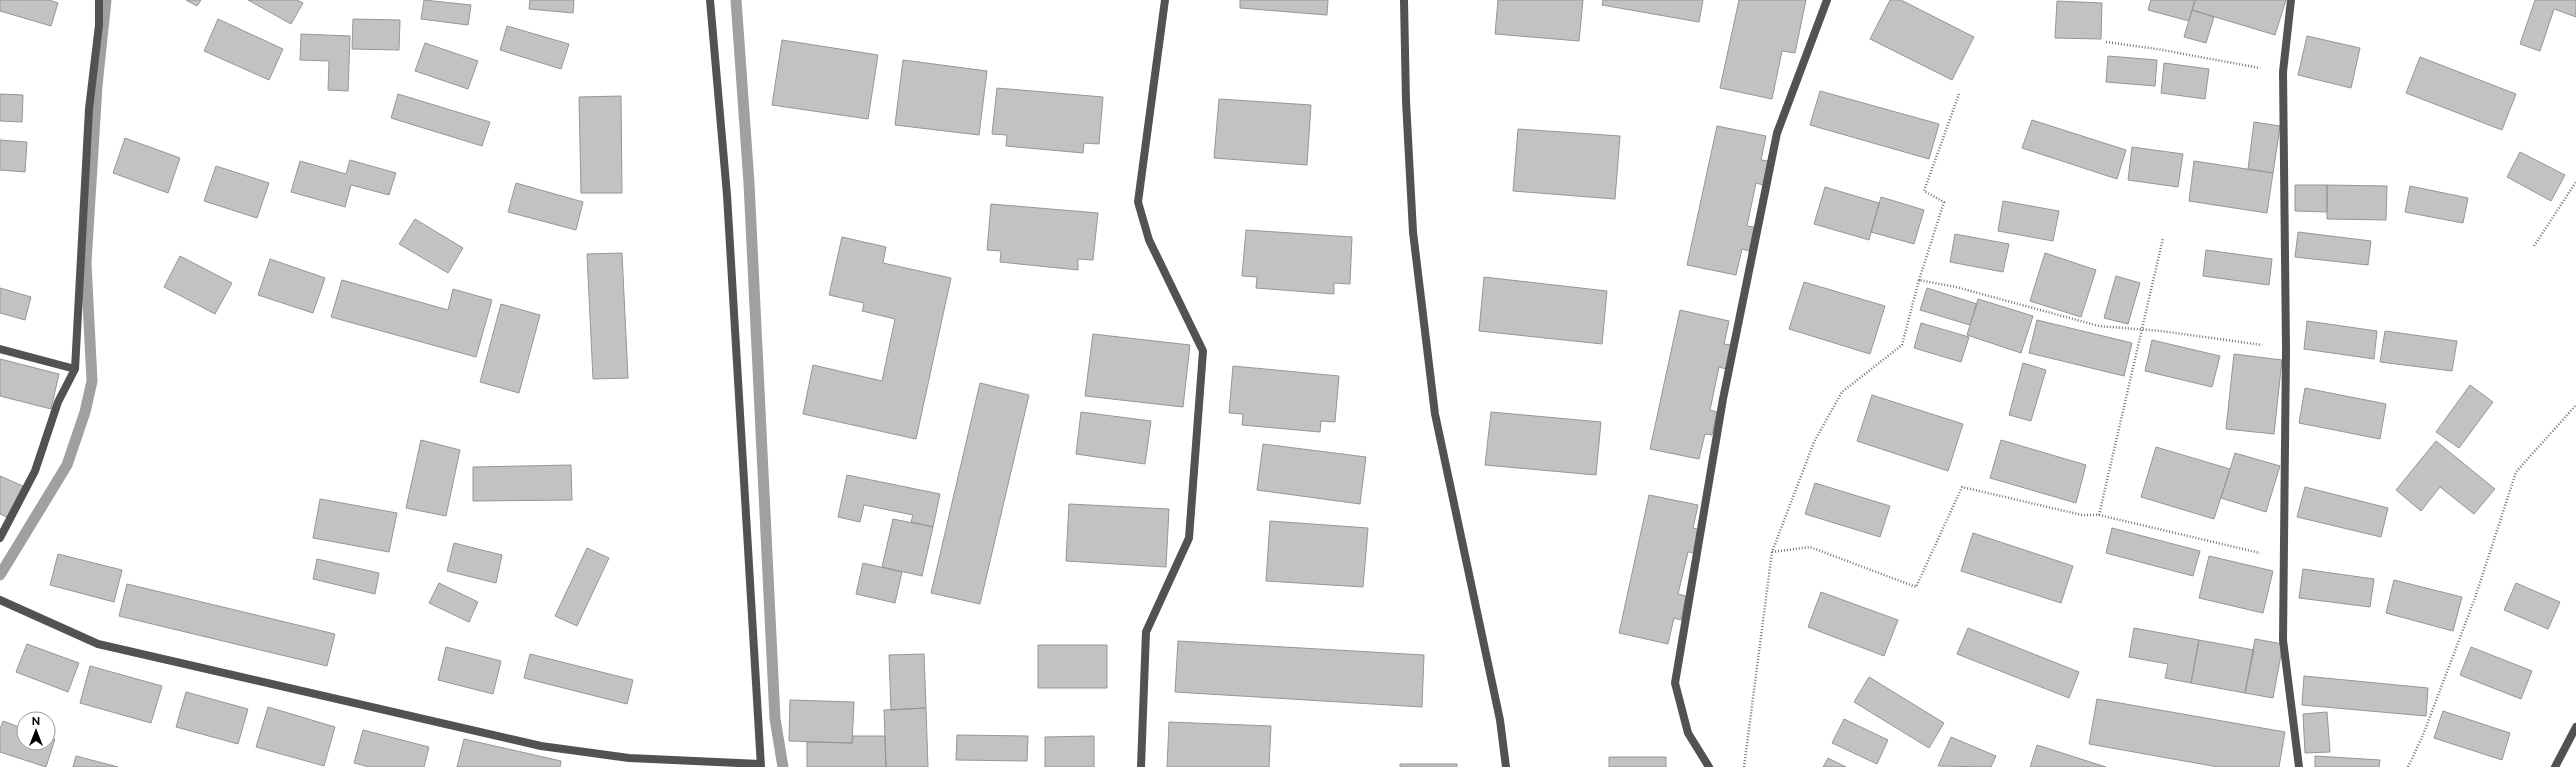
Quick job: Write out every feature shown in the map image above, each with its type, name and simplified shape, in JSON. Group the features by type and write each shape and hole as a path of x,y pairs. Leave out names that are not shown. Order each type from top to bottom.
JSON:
{"street":[{"path":"0,538 35,471 58,402 75,369 87,141 99,0"},
{"path":"0,600 98,644 541,746 629,758 760,765 727,195 710,0"},
{"path":"1141,767 1146,632 1188,538 1203,351 1148,240 1138,202 1165,0"},
{"path":"1404,0 1406,101 1413,232 1435,414 1500,720 1506,767"},
{"path":"1710,767 1688,733 1675,683 1723,399 1776,133 1827,0"},
{"path":"2291,0 2283,72 2286,348 2283,640 2299,767"},
{"path":"0,349 75,369"},
{"path":"2555,767 2576,727"}],"path":[{"path":"2106,42 2157,49 2283,72"},
{"path":"1744,767 1772,552 1814,442 1842,392 1902,345 1919,280 1944,202 1924,191 1959,94"},
{"path":"2534,246 2576,182"},
{"path":"2099,516 2141,329 2164,238"},
{"path":"1919,280 1956,287 2099,326 2141,329 2286,348"},
{"path":"2408,767 2423,735 2475,598 2516,472 2576,405"},
{"path":"1772,552 1810,547 1916,588 1962,487 2082,515 2099,516 2233,548 2283,558"}],"building":[{"path":"0,0 49,0 58,3 51,26 0,11"},
{"path":"186,0 201,0 197,6"},
{"path":"248,0 297,0 303,3 291,24"},
{"path":"424,0 471,5 468,25 421,19"},
{"path":"530,0 574,0 573,13 529,9"},
{"path":"1240,0 1328,0 1327,15 1240,8"},
{"path":"1498,0 1583,0 1579,41 1495,34"},
{"path":"1603,0 1703,0 1699,22 1602,5"},
{"path":"1739,0 1806,0 1795,53 1782,51 1772,99 1720,88"},
{"path":"1890,0 1901,0 1974,37 1952,80 1870,39"},
{"path":"2151,0 2195,0 2189,21 2148,10"},
{"path":"2195,0 2286,0 2275,35 2192,10"},
{"path":"2535,0 2576,0 2576,17 2554,9 2540,51 2520,44"},
{"path":"2057,1 2102,3 2101,39 2055,38"},
{"path":"2192,10 2214,17 2206,43 2184,37"},
{"path":"218,19 283,49 269,80 204,51"},
{"path":"353,19 400,20 399,50 352,49"},
{"path":"507,26 569,44 561,69 500,50"},
{"path":"301,34 350,36 348,91 328,90 329,61 300,60"},
{"path":"2307,36 2360,48 2351,88 2298,75"},
{"path":"782,40 878,55 868,119 772,105"},
{"path":"425,43 478,61 468,89 415,71"},
{"path":"2108,56 2157,60 2155,86 2106,82"},
{"path":"2420,57 2516,94 2502,130 2406,93"},
{"path":"903,60 987,71 979,135 895,125"},
{"path":"2164,63 2209,69 2205,99 2161,93"},
{"path":"997,88 1103,97 1099,144 1084,143 1083,153 1006,146 1007,135 992,134"},
{"path":"1820,91 1939,124 1929,159 1810,125"},
{"path":"0,94 23,95 22,122 0,121"},
{"path":"398,94 490,122 482,146 391,118"},
{"path":"621,96 622,193 581,193 579,97"},
{"path":"1219,99 1311,105 1307,165 1214,158"},
{"path":"2032,120 2126,150 2117,179 2022,148"},
{"path":"2254,122 2280,126 2273,173 2248,169"},
{"path":"1717,126 1766,136 1761,160 1768,161 1763,185 1756,183 1747,226 1754,227 1749,251 1742,249 1736,275 1687,265"},
{"path":"1518,129 1620,136 1615,199 1513,191"},
{"path":"125,138 180,158 168,193 113,173"},
{"path":"0,140 27,142 25,172 0,170"},
{"path":"2132,147 2183,154 2178,187 2128,180"},
{"path":"2520,152 2565,175 2551,201 2507,177"},
{"path":"350,160 396,173 389,195 351,185 345,207 291,192 300,161 346,174"},
{"path":"2194,161 2273,173 2267,213 2189,201"},
{"path":"216,166 269,183 257,218 204,201"},
{"path":"516,183 583,202 576,230 508,212"},
{"path":"2295,185 2327,185 2327,212 2295,211"},
{"path":"2327,185 2387,186 2386,220 2327,219"},
{"path":"2410,186 2468,198 2463,223 2405,212"},
{"path":"1825,187 1879,203 1869,240 1814,224"},
{"path":"1881,197 1924,210 1914,244 1871,232"},
{"path":"2003,201 2059,211 2053,241 1998,231"},
{"path":"991,204 1098,213 1093,260 1078,259 1078,270 1000,262 1001,251 987,250"},
{"path":"415,219 463,248 448,273 399,244"},
{"path":"1246,230 1352,237 1350,284 1334,283 1334,294 1256,288 1257,277 1242,276"},
{"path":"2298,232 2371,241 2368,265 2295,257"},
{"path":"1955,234 2009,244 2003,272 1950,262"},
{"path":"842,237 886,247 883,263 951,278 916,439 803,414 813,365 882,381 895,319 862,311 864,303 829,295"},
{"path":"2206,250 2272,259 2269,285 2203,276"},
{"path":"622,253 628,378 593,379 587,254"},
{"path":"2045,253 2096,270 2081,317 2030,301"},
{"path":"180,256 232,283 215,314 164,287"},
{"path":"270,259 325,278 313,313 258,295"},
{"path":"2116,276 2140,283 2128,324 2104,318"},
{"path":"1484,277 1607,291 1602,344 1479,331"},
{"path":"342,280 448,310 453,289 492,300 476,357 331,317"},
{"path":"1804,282 1885,306 1870,354 1789,329"},
{"path":"0,288 31,297 25,320 0,313"},
{"path":"1927,288 1977,304 1970,325 1920,310"},
{"path":"1978,299 2033,316 2021,353 1967,335"},
{"path":"501,304 540,315 519,393 480,382"},
{"path":"1680,310 1729,321 1724,344 1731,345 1726,369 1719,367 1710,410 1717,412 1712,435 1705,434 1699,459 1650,449"},
{"path":"2037,320 2132,343 2124,376 2029,353"},
{"path":"2307,321 2377,331 2374,359 2304,349"},
{"path":"1921,323 1969,337 1961,362 1914,348"},
{"path":"2385,331 2457,341 2452,371 2380,362"},
{"path":"1093,334 1190,345 1183,407 1085,396"},
{"path":"2152,340 2220,356 2212,387 2145,371"},
{"path":"2234,354 2282,360 2274,434 2226,429"},
{"path":"0,359 59,374 51,409 0,396"},
{"path":"2023,363 2046,370 2031,421 2009,415"},
{"path":"1233,366 1339,376 1335,422 1321,421 1320,432 1242,425 1243,414 1229,413"},
{"path":"980,383 1029,395 980,604 931,593"},
{"path":"2470,385 2493,402 2459,448 2436,432"},
{"path":"2305,388 2386,404 2380,439 2299,423"},
{"path":"1872,395 1963,424 1948,471 1857,441"},
{"path":"1081,412 1151,421 1145,464 1076,454"},
{"path":"1491,412 1601,422 1596,475 1485,465"},
{"path":"421,440 460,450 446,516 406,508"},
{"path":"2001,440 2086,465 2076,503 1990,478"},
{"path":"2436,441 2495,489 2474,514 2440,487 2421,511 2396,490"},
{"path":"1263,444 1366,457 1360,504 1257,490"},
{"path":"2156,447 2230,469 2214,519 2141,497"},
{"path":"2235,453 2280,466 2266,512 2221,498"},
{"path":"571,465 572,500 473,501 473,467"},
{"path":"847,475 940,494 933,527 911,522 913,515 864,505 860,522 838,517"},
{"path":"0,476 23,486 9,518 0,514"},
{"path":"1815,483 1890,506 1880,537 1805,514"},
{"path":"2305,487 2388,508 2381,537 2297,517"},
{"path":"1649,495 1698,505 1693,528 1700,530 1695,553 1688,552 1678,594 1686,596 1681,620 1674,618 1668,644 1619,633"},
{"path":"320,499 397,513 389,552 313,538"},
{"path":"1069,504 1169,509 1166,567 1066,561"},
{"path":"893,519 933,527 922,576 882,567"},
{"path":"1270,521 1368,528 1363,587 1266,581"},
{"path":"2112,528 2200,551 2193,576 2106,553"},
{"path":"1973,533 2073,566 2061,603 1961,571"},
{"path":"454,543 502,555 496,583 447,571"},
{"path":"587,548 609,558 577,626 555,616"},
{"path":"58,554 122,570 114,602 50,585"},
{"path":"2209,556 2273,571 2263,613 2199,598"},
{"path":"317,559 379,573 375,594 313,579"},
{"path":"863,563 902,572 895,603 856,594"},
{"path":"2303,569 2374,579 2370,607 2299,598"},
{"path":"2394,580 2462,597 2453,631 2386,613"},
{"path":"439,583 478,602 469,622 429,603"},
{"path":"2516,583 2560,602 2548,629 2504,610"},
{"path":"127,584 335,634 327,666 119,616"},
{"path":"1821,592 1898,620 1884,656 1808,627"},
{"path":"1968,628 2079,672 2069,698 1957,654"},
{"path":"2134,628 2199,640 2191,683 2165,678 2168,664 2129,657"},
{"path":"2255,639 2283,644 2273,698 2245,693"},
{"path":"2199,640 2254,650 2245,693 2191,683"},
{"path":"1178,641 1424,655 1422,707 1175,692"},
{"path":"27,644 79,663 68,692 16,672"},
{"path":"1038,645 1107,645 1107,688 1038,688"},
{"path":"446,647 501,661 493,694 438,680"},
{"path":"2471,647 2532,671 2521,699 2460,675"},
{"path":"530,654 633,680 627,704 524,678"},
{"path":"924,654 926,708 891,710 889,655"},
{"path":"90,666 162,686 151,723 80,703"},
{"path":"2304,676 2428,688 2426,716 2302,705"},
{"path":"1869,677 1944,723 1929,748 1854,702"},
{"path":"186,692 248,709 238,744 176,727"},
{"path":"2097,699 2285,732 2279,767 2218,767 2089,744"},
{"path":"790,700 854,702 852,743 789,741"},
{"path":"268,707 335,727 324,766 256,747"},
{"path":"926,708 928,767 886,767 884,710"},
{"path":"2443,711 2510,733 2502,760 2434,738"},
{"path":"2327,712 2330,752 2305,753 2303,714"},
{"path":"1844,719 1888,740 1877,764 1832,743"},
{"path":"3,721 16,726 16,751 51,751 46,767 0,752 0,729"},
{"path":"1169,722 1271,726 1269,767 1167,767"},
{"path":"363,730 429,747 424,767 369,767 354,763"},
{"path":"957,735 1028,736 1027,761 956,760"},
{"path":"853,736 885,736 886,767 807,767 807,742 852,743"},
{"path":"1094,736 1094,767 1045,767 1045,737"},
{"path":"1951,737 1996,756 1991,767 1938,766"},
{"path":"464,739 561,761 560,767 457,767"},
{"path":"2037,745 2106,767 2030,767"},
{"path":"76,756 118,767 73,767"},
{"path":"2315,756 2380,760 2379,767 2315,767"},
{"path":"1609,757 1666,757 1666,767 1609,767"},
{"path":"1828,758 1846,767 1823,767"},
{"path":"1400,764 1457,764 1457,767 1400,767"}],"waterway":[{"path":"0,575 67,465 85,412 92,381 86,263 97,86 106,0"},
{"path":"736,0 749,183 775,719 783,767"}]}
